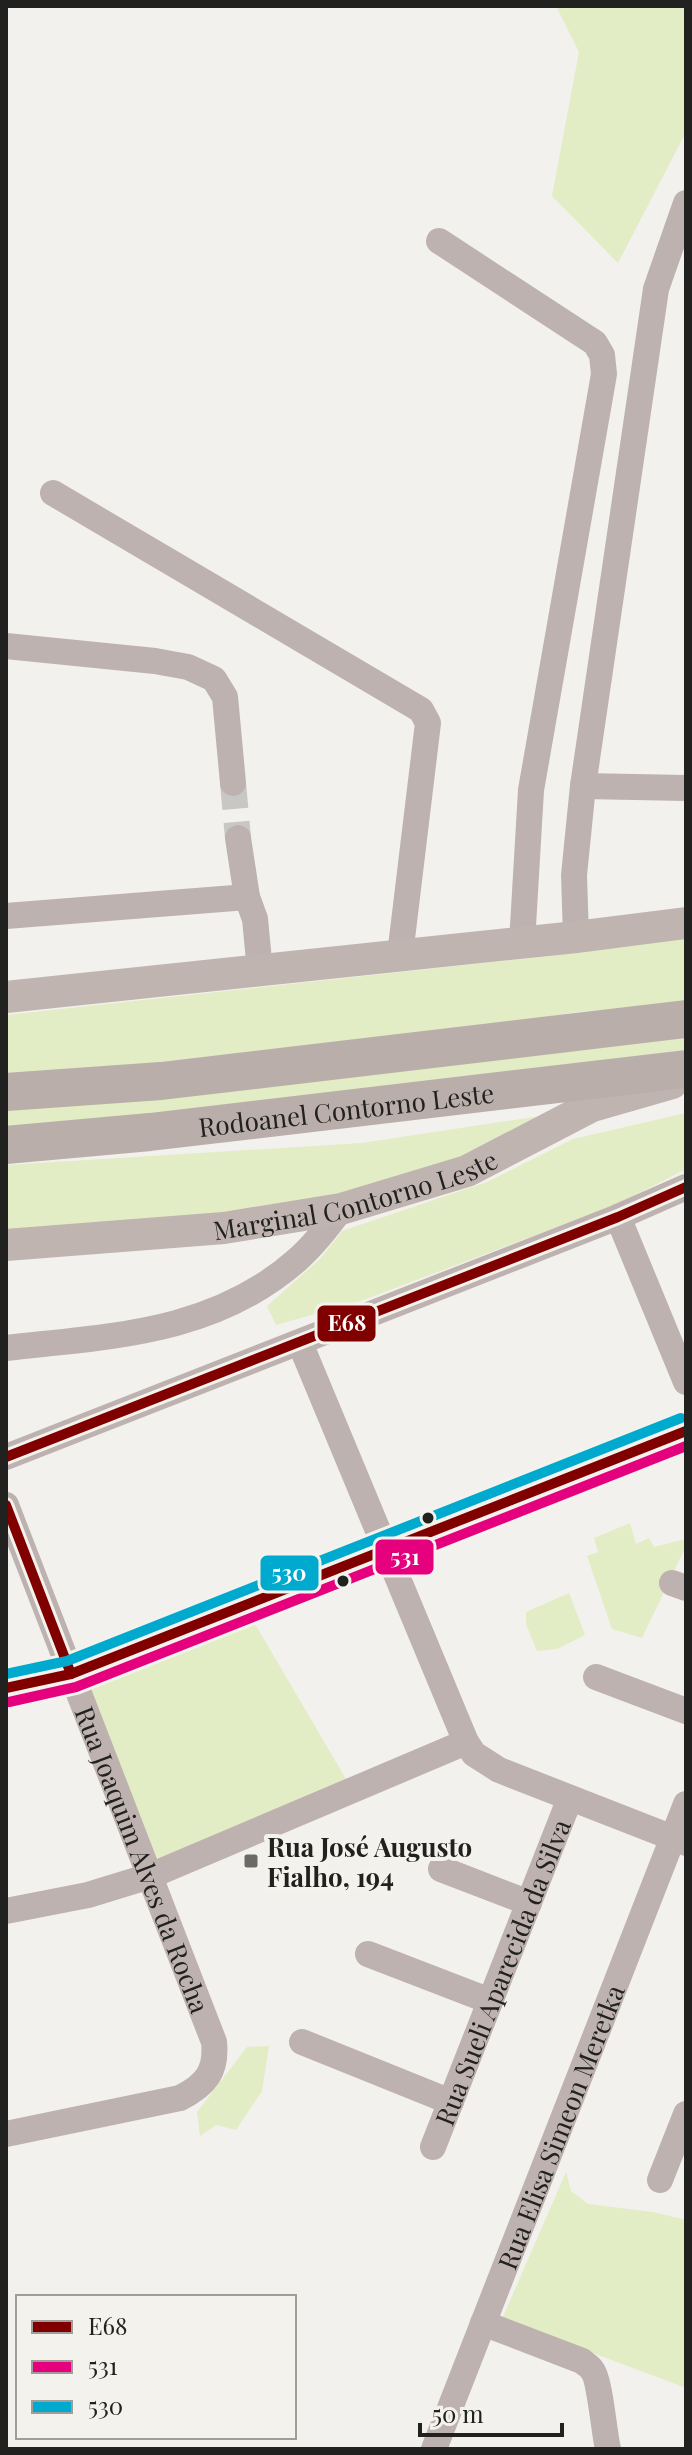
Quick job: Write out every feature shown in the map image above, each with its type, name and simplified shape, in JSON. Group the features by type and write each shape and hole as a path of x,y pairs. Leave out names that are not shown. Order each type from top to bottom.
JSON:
{"highway":[{"name":"Rodoanel Contorno Leste","path":"6,1092 161,1081 686,1019"},
{"name":"Rodoanel Contorno Leste","path":"6,1145 150,1132 686,1069"}],"main road":[{"path":"6,997 686,923"},
{"name":"Marginal Contorno Leste","path":"6,1245 224,1228 341,1209 467,1171 592,1106 686,1079"}],"street":[{"path":"576,937 574,875 583,786 656,289 686,203"},
{"path":"439,241 595,343 602,355 604,374 531,790 522,943"},
{"path":"53,493 421,710 428,723 400,955"},
{"path":"6,646 155,661 188,667 214,679 225,697 233,783"},
{"path":"583,786 686,788"},
{"path":"238,838 247,897 255,919 260,971"},
{"path":"6,916 247,897"},
{"path":"6,1457 618,1217 686,1187"},
{"path":"6,1348 145,1332 192,1320 269,1281 297,1260 341,1209"},
{"path":"618,1217 686,1382"},
{"path":"300,1343 466,1742 474,1754 499,1770 679,1840"},
{"path":"6,1688 71,1674 686,1431"},
{"name":"Rua Joaquim Alves da Rocha","path":"6,1505 214,2042 213,2070 196,2090 171,2100 6,2134"},
{"path":"596,1677 686,1711"},
{"path":"6,1911 88,1895 150,1876 466,1742"},
{"name":"Rua Sueli Aparecida da Silva","path":"433,2147 570,1798"},
{"name":"Rua Elisa Simeon Meretka","path":"434,2449 679,1840 686,1804"},
{"path":"441,1869 529,1903"},
{"path":"368,1954 490,2001"},
{"path":"302,2042 451,2102"},
{"path":"660,2180 686,2114"},
{"path":"483,2323 582,2361 593,2370 599,2385 601,2419 608,2449"}],"green space":[{"path":"556,6 686,6 686,132 618,263 552,196 579,52"},
{"path":"686,937 686,1002 578,1012 354,1045 6,1079 6,1015 549,956"},
{"path":"686,1033 686,1057 6,1131 6,1107"},
{"path":"686,1113 686,1169 618,1204 358,1302 276,1325 267,1306 320,1259 342,1231 487,1182 573,1139"},
{"path":"547,1115 466,1163 301,1204 6,1238 6,1165 362,1143"},
{"path":"630,1523 636,1544 649,1538 654,1547 686,1539 686,1546 642,1638 612,1629 587,1556 598,1552 594,1538"},
{"path":"569,1593 585,1635 557,1649 537,1651 526,1624 526,1612"},
{"path":"254,1622 350,1786 159,1863 85,1678"},
{"path":"269,2046 262,2091 236,2130 216,2125 200,2136 197,2112 247,2047"},
{"path":"566,2172 571,2191 588,2204 653,2212 686,2220 686,2388 502,2319"}],"tunnel":[{"path":"233,783 238,838"}],"transit line":[{"name":"E68","path":"6,1457 618,1217 686,1187"},
{"name":"530","path":"6,1674 67,1661 681,1418"},
{"name":"E68","path":"6,1688 71,1674 686,1431"},
{"name":"531","path":"9,1702 76,1687 686,1446"},
{"name":"E68","path":"6,1505 71,1674"}],"place":[{"name":"Rua José Augusto Fialho, 194","path":"251,1861"}]}
